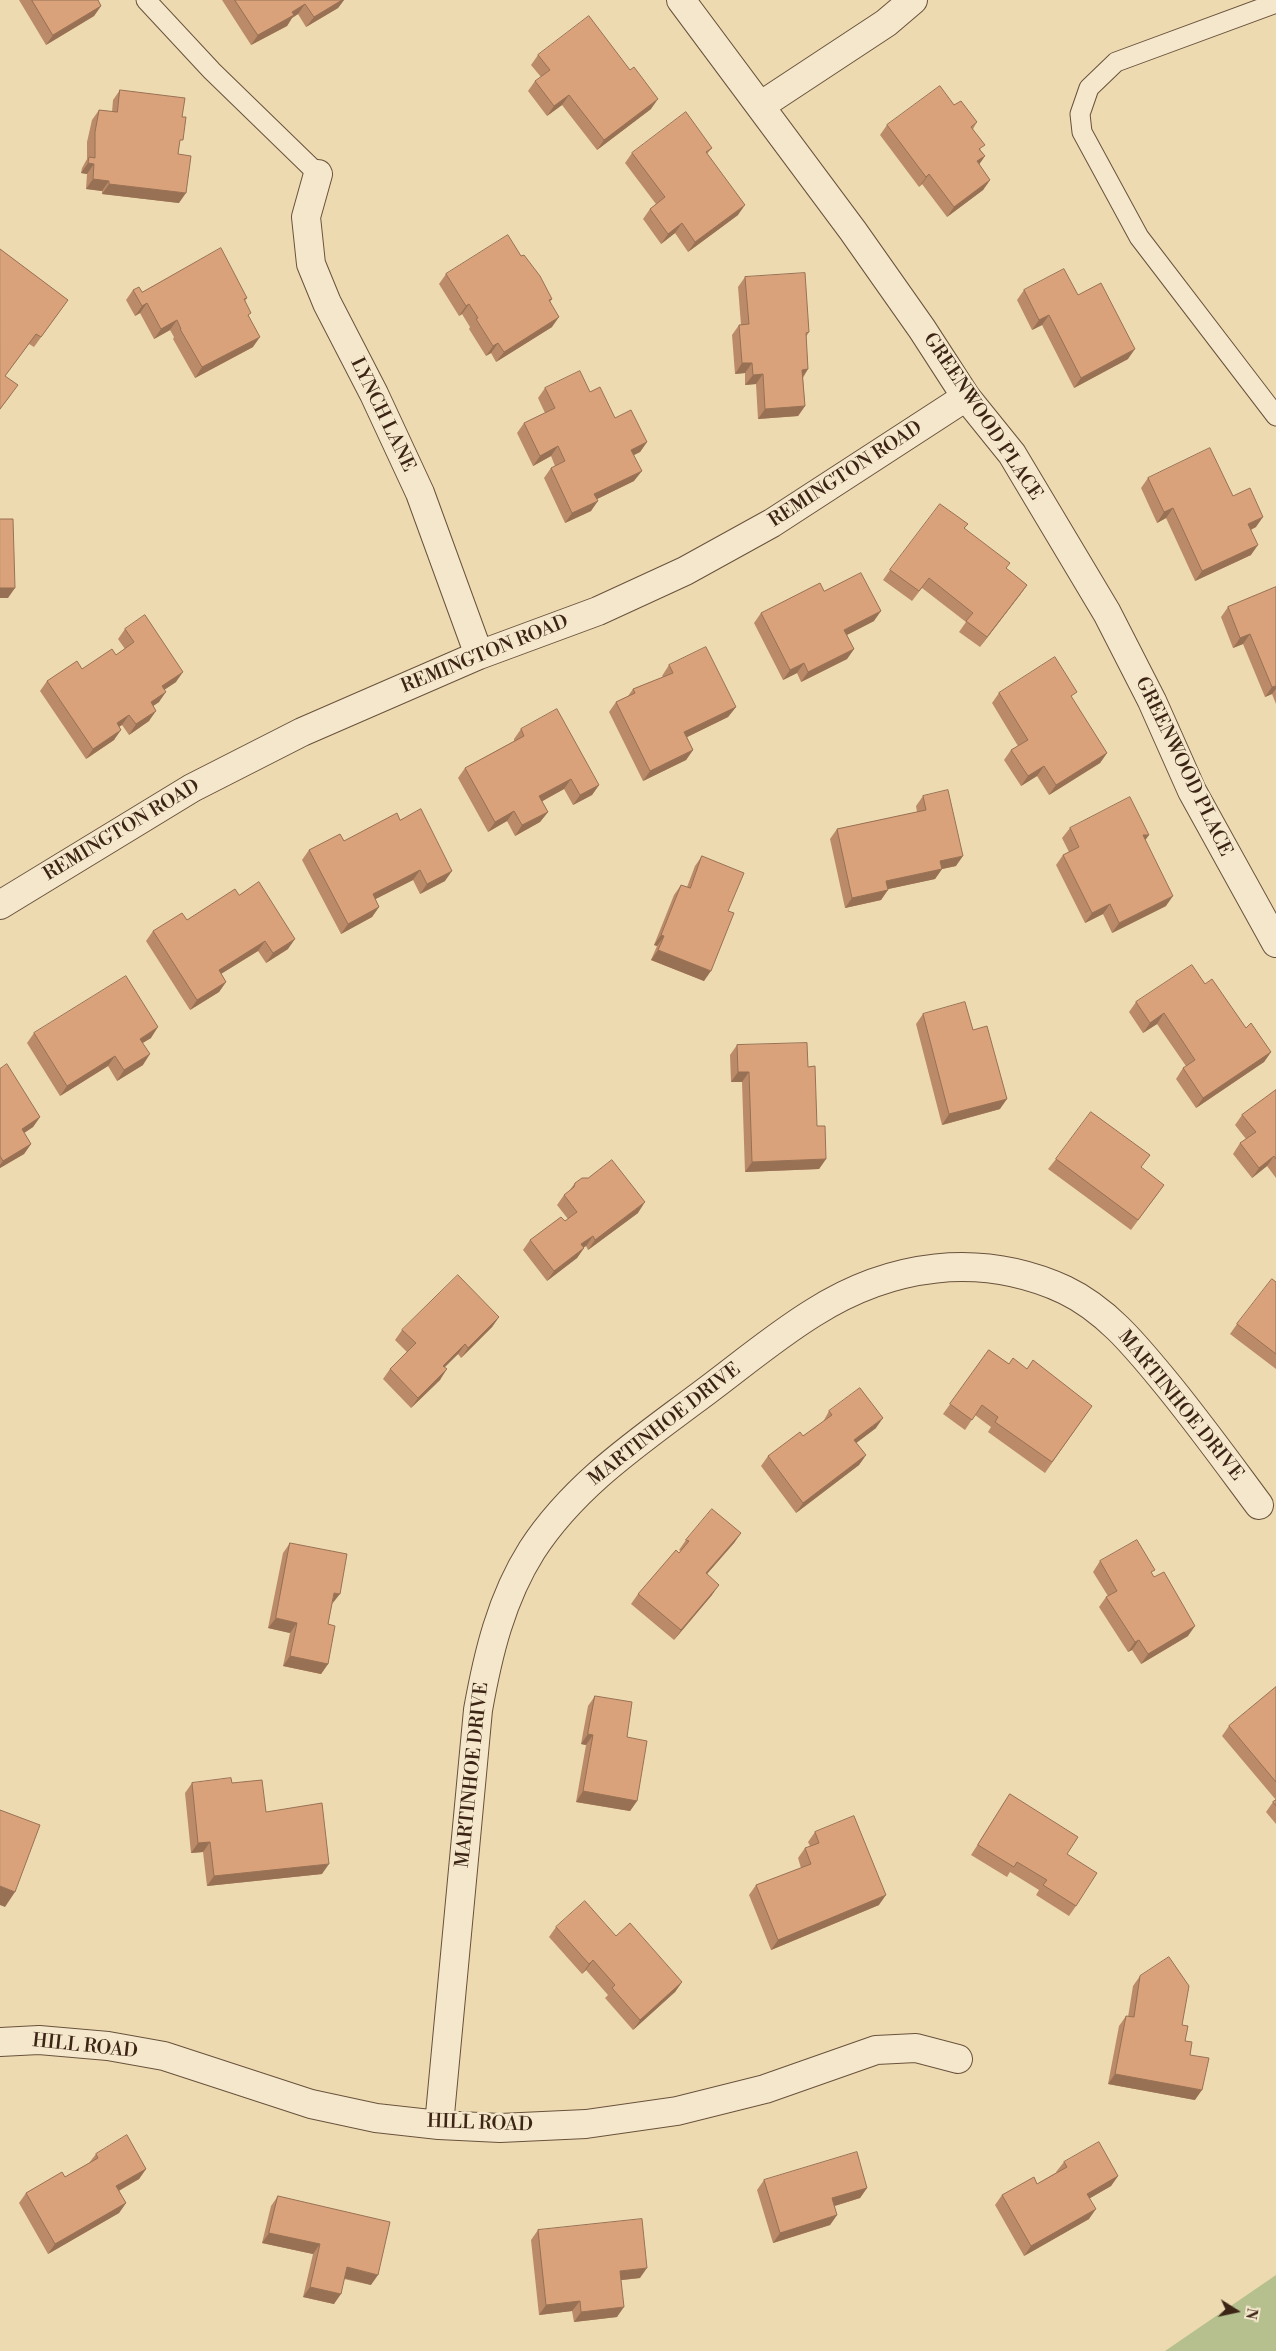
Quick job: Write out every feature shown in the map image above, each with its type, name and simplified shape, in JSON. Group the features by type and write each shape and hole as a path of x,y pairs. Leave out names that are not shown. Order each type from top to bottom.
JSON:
{"street":[{"name":"GREENWOOD PLACE","path":"681,0 853,231 966,397 1012,454 1107,613 1152,701 1192,791 1276,943"},
{"path":"760,106 886,23 913,0"},
{"name":"LYNCH LANE","path":"318,174 306,217 311,264 327,304 374,394 420,493 479,655"},
{"name":"REMINGTON ROAD","path":"0,905 192,788 302,732 479,655 598,611 685,571 772,523 966,397"},
{"name":"MARTINHOE DRIVE","path":"439,2125 478,1710 488,1654 505,1602 532,1550 564,1507 609,1464 812,1313 853,1291 901,1274 935,1267 979,1267 1024,1275 1066,1291 1104,1314 1138,1349 1188,1409 1259,1505"},
{"name":"HILL ROAD","path":"0,2042 39,2040 108,2046 164,2056 311,2104 376,2118 439,2125 500,2128 586,2124 677,2111 765,2089 876,2050 916,2048 958,2059"}],"lane":[{"path":"146,0 212,71 318,174"},
{"path":"1276,3 1116,62 1089,88 1080,114 1082,132 1139,237 1276,416"}],"green space":[{"path":"1276,2275 1276,2351 1165,2351"}],"building":[{"path":"32,0 98,0 101,6 53,35"},
{"path":"235,0 342,0 314,17 305,4 292,12 294,15 258,35"},
{"path":"589,16 630,70 634,67 658,99 604,140 569,95 554,106 535,81 550,70 538,55"},
{"path":"940,86 954,105 961,101 977,122 971,127 985,145 979,149 985,156 977,161 990,180 954,207 929,174 926,177 887,125"},
{"path":"120,90 185,98 182,117 186,117 183,140 180,140 178,154 191,156 186,193 109,184 109,181 93,179 94,164 88,163 89,157 95,158 95,132 99,110 117,112"},
{"path":"686,112 712,148 706,152 745,205 695,242 682,223 668,234 650,209 665,197 632,153"},
{"path":"508,235 521,256 524,255 540,276 552,299 549,300 559,317 504,352 498,343 493,346 469,304 466,306 446,274"},
{"path":"221,248 247,298 244,299 251,313 248,315 260,337 202,367 180,329 177,320 161,329 147,303 142,306 133,290 139,287 142,292"},
{"path":"0,249 68,300 41,337 36,334 5,376 18,385 0,409"},
{"path":"1064,269 1078,295 1101,283 1135,349 1081,378 1049,315 1039,320 1024,290"},
{"path":"805,273 809,332 806,333 808,369 802,370 805,406 765,409 763,374 753,375 752,363 742,363 739,325 749,324 745,277"},
{"path":"580,371 590,392 600,387 615,418 631,410 647,442 631,450 642,471 594,494 598,501 572,513 551,468 565,461 558,446 540,456 524,423 555,408 545,388"},
{"path":"1210,448 1233,496 1250,488 1263,517 1248,524 1258,545 1202,571 1173,508 1164,512 1148,478"},
{"path":"940,504 968,524 964,528 1010,563 1006,568 1027,585 987,637 966,621 973,613 929,578 919,591 890,570"},
{"path":"0,519 13,519 15,588 0,588"},
{"path":"861,573 881,611 844,630 854,649 808,672 804,663 790,670 761,613 820,583 824,591"},
{"path":"1276,587 1276,686 1272,687 1250,634 1240,638 1228,607"},
{"path":"145,615 183,672 162,686 166,692 151,702 156,711 136,724 129,715 117,723 121,730 93,749 47,681 77,661 82,669 112,649 116,655 134,642 125,629"},
{"path":"706,647 736,707 684,732 693,750 650,771 616,702 635,693 633,689 673,673 669,665"},
{"path":"1055,657 1077,692 1071,696 1107,753 1056,785 1044,766 1028,776 1011,750 1028,740 999,693"},
{"path":"557,709 599,785 580,795 571,779 539,796 548,812 522,825 514,811 495,822 465,768 524,736 521,729"},
{"path":"948,790 963,856 940,861 942,869 886,881 888,890 852,898 837,829 926,810 923,796"},
{"path":"1130,797 1149,835 1143,835 1173,896 1119,923 1110,904 1092,913 1063,855 1079,847 1070,828"},
{"path":"421,809 452,871 427,884 420,870 373,894 379,907 348,924 309,850 340,834 344,841 397,813 400,820"},
{"path":"702,856 744,873 728,911 734,913 711,971 658,950 664,936 661,935 681,885 690,888"},
{"path":"259,882 295,939 273,953 265,941 219,970 226,982 197,1000 153,931 182,913 187,920 235,889 239,895"},
{"path":"1192,965 1205,984 1212,979 1246,1028 1251,1023 1271,1052 1203,1098 1183,1068 1195,1060 1164,1013 1150,1023 1136,1002"},
{"path":"126,976 158,1027 140,1039 150,1054 124,1070 115,1056 67,1086 34,1033"},
{"path":"965,1002 973,1030 987,1026 1007,1099 949,1114 923,1014"},
{"path":"807,1043 808,1067 815,1066 817,1126 825,1126 826,1159 752,1162 749,1072 738,1072 737,1045"},
{"path":"7,1064 40,1117 22,1129 31,1144 3,1161 0,1156 0,1069"},
{"path":"1276,1090 1276,1159 1274,1156 1259,1168 1240,1143 1256,1132 1242,1115"},
{"path":"1091,1112 1150,1155 1141,1167 1164,1185 1138,1220 1056,1159"},
{"path":"612,1160 645,1202 595,1240 593,1236 581,1244 584,1248 554,1271 530,1240 561,1217 565,1221 577,1212 564,1195 574,1187 575,1183 582,1178 588,1178"},
{"path":"458,1275 499,1317 468,1348 465,1344 443,1366 447,1369 418,1398 390,1369 416,1343 402,1330"},
{"path":"1272,1279 1276,1282 1276,1354 1237,1324"},
{"path":"989,1350 1009,1364 1013,1358 1027,1369 1033,1360 1092,1406 1052,1462 995,1422 998,1417 982,1405 972,1420 950,1404"},
{"path":"860,1388 883,1418 854,1440 866,1455 803,1503 768,1456 800,1432 803,1436 832,1415 829,1411"},
{"path":"712,1509 741,1533 706,1573 719,1585 681,1630 638,1594 676,1550 679,1553 689,1541 686,1540"},
{"path":"1137,1540 1155,1570 1151,1572 1154,1577 1164,1572 1195,1626 1148,1654 1139,1640 1135,1642 1106,1597 1117,1591 1100,1561"},
{"path":"290,1543 347,1554 340,1594 334,1593 328,1624 335,1626 328,1664 290,1656 297,1623 276,1618"},
{"path":"1276,1687 1276,1782 1229,1726"},
{"path":"595,1696 632,1702 627,1737 647,1741 637,1801 583,1791 593,1735 588,1734"},
{"path":"231,1778 232,1783 262,1780 266,1812 322,1803 329,1864 214,1876 210,1842 198,1843 192,1783"},
{"path":"1010,1794 1078,1837 1067,1854 1097,1873 1076,1906 1043,1885 1047,1880 1017,1862 1014,1867 978,1845"},
{"path":"0,1810 40,1825 15,1892 0,1886"},
{"path":"854,1816 886,1895 778,1940 756,1885 811,1864 805,1848 819,1843 815,1832"},
{"path":"585,1901 616,1936 630,1923 682,1982 640,2020 612,1988 615,1985 593,1960 589,1964 556,1927"},
{"path":"1169,1957 1189,1986 1182,2025 1188,2026 1185,2041 1192,2042 1190,2055 1209,2058 1202,2090 1115,2074 1126,2016 1134,2017 1140,1976"},
{"path":"127,2135 146,2169 116,2186 126,2203 55,2244 26,2193 62,2172 65,2177 98,2158 96,2154"},
{"path":"1099,2142 1118,2176 1087,2194 1096,2209 1031,2246 1002,2195 1034,2177 1037,2184 1067,2167 1064,2162"},
{"path":"857,2152 867,2188 832,2198 837,2215 780,2233 764,2180"},
{"path":"278,2196 390,2222 378,2275 347,2267 341,2294 310,2287 320,2244 269,2233"},
{"path":"642,2219 647,2268 620,2271 624,2307 581,2312 580,2301 546,2305 538,2230"}]}
